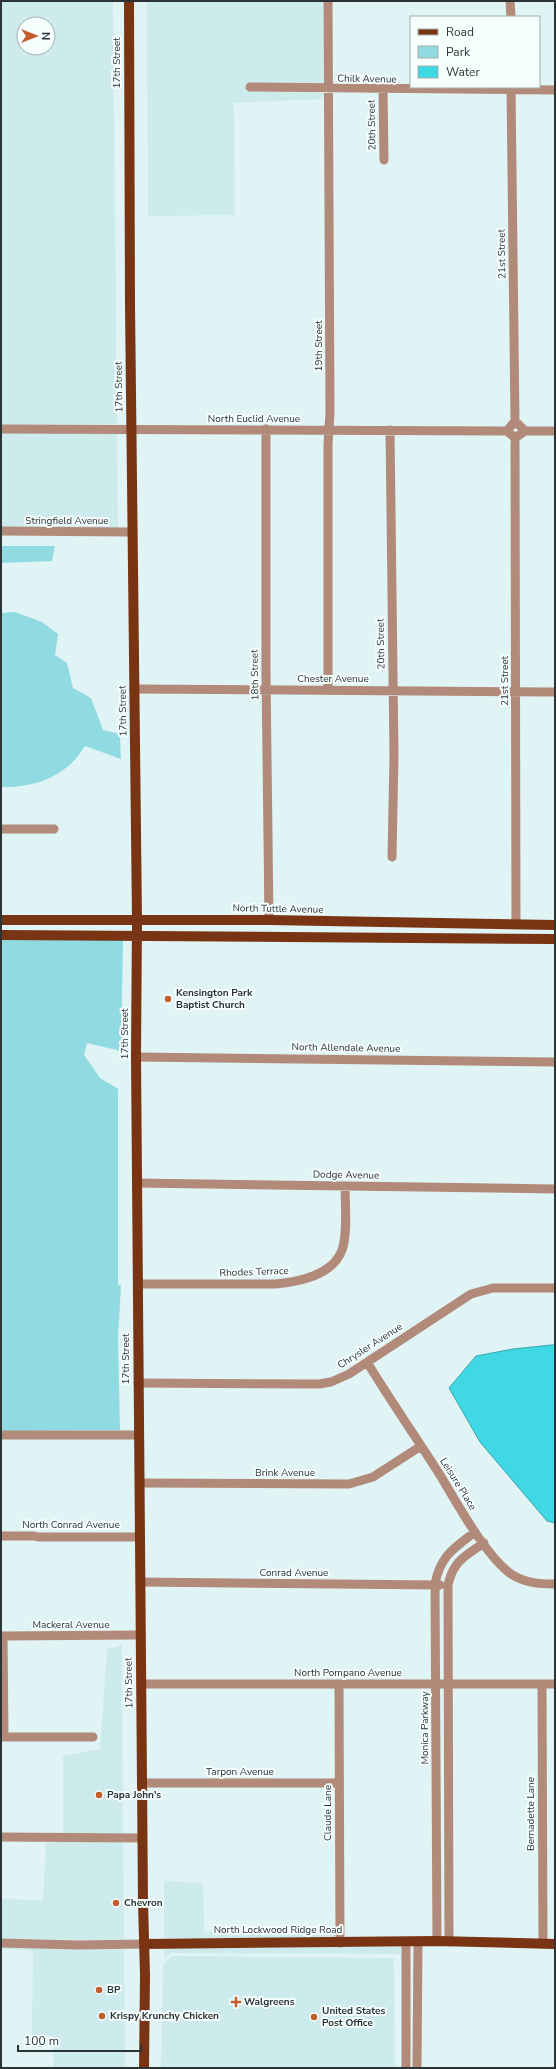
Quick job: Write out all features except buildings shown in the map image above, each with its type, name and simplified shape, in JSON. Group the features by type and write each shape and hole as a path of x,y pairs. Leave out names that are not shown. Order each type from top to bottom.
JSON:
{"main road":[{"name":"17th Street","path":"130,1 131,429 137,920 136,1057 144,2068"},
{"name":"North Tuttle Avenue","path":"1,920 269,920 555,925"},
{"path":"1,935 555,939"},
{"name":"North Lockwood Ridge Road","path":"144,1944 449,1942 555,1944"}],"street":[{"name":"19th Street","path":"328,1 328,690"},
{"path":"510,1 511,16"},
{"name":"Chilk Avenue","path":"250,87 383,90 555,90"},
{"name":"21st Street","path":"511,89 515,421"},
{"name":"20th Street","path":"383,90 384,160"},
{"path":"524,431 515,421 507,431 515,438 524,431 555,431"},
{"name":"North Euclid Avenue","path":"1,429 507,431"},
{"name":"18th Street","path":"266,430 266,690 269,920"},
{"name":"20th Street","path":"390,430 392,691 394,755 392,857"},
{"name":"21st Street","path":"515,438 516,924"},
{"name":"Stringfield Avenue","path":"1,531 132,532"},
{"name":"Chester Avenue","path":"134,689 555,692"},
{"path":"1,829 54,829"},
{"name":"North Allendale Avenue","path":"136,1057 555,1062"},
{"name":"Dodge Avenue","path":"137,1183 555,1189"},
{"name":"Rhodes Terrace","path":"138,1284 275,1284 294,1282 312,1276 333,1264 342,1250 344,1238 345,1186"},
{"name":"Chrysler Avenue","path":"138,1383 319,1384 341,1378 471,1294 493,1288 555,1288"},
{"name":"Leisure Place","path":"367,1362 475,1532 505,1568 515,1576 535,1584 555,1584"},
{"path":"1,1435 139,1435"},
{"name":"Brink Avenue","path":"140,1484 349,1484 373,1476 421,1446"},
{"name":"Monica Parkway","path":"437,1942 435,1585 437,1573 450,1550 475,1532"},
{"name":"North Conrad Avenue","path":"1,1536 34,1536 38,1538 140,1536"},
{"path":"449,1942 448,1585 450,1573 458,1560 484,1543"},
{"name":"Conrad Avenue","path":"140,1582 448,1585"},
{"name":"Mackeral Avenue","path":"2,1636 141,1635"},
{"path":"2,1636 3,1737 93,1737"},
{"name":"North Pompano Avenue","path":"141,1684 555,1684"},
{"name":"Claude Lane","path":"339,1684 340,1943"},
{"name":"Bernadette Lane","path":"542,1684 543,1944"},
{"name":"Tarpon Avenue","path":"142,1783 339,1783"},
{"path":"1,1837 142,1838"},
{"path":"406,1942 406,2068"},
{"path":"417,2068 418,1942"},
{"name":"North Lockwood Ridge Road","path":"1,1943 78,1945 144,1944"}],"shaded area":[{"path":"1,1 113,1 117,424 1,425"},
{"path":"147,1 323,1 323,85 246,83 246,91 323,93 323,99 234,103 235,215 148,216"},
{"path":"1,433 117,433 118,528 1,527"},
{"path":"122,1645 123,1833 63,1833 63,1756 100,1749 107,1649"},
{"path":"123,1842 124,1940 1,1939 1,1899 43,1900 46,1843"},
{"path":"164,1881 203,1883 204,1932 335,1935 335,1938 164,1938"},
{"path":"1,1947 124,1949 125,2068 54,2068 53,2036 32,2035 33,1952 29,1950 1,1949"},
{"path":"164,1947 401,1947 401,1954 172,1953 164,1957"},
{"path":"172,1956 394,1958 395,2068 161,2068 163,1965"}],"green space":[{"path":"1,546 55,546 52,561 1,563"},
{"path":"15,612 42,622 58,634 55,655 67,663 73,688 91,698 103,730 120,734 121,759 85,746 69,765 49,778 26,785 1,787 1,613"},
{"path":"1,939 123,939 121,1051 87,1043 84,1055 100,1078 118,1089 118,1285 121,1285 118,1338 120,1430 1,1431"}],"water":[{"path":"555,1345 555,1523 547,1521 480,1442 449,1388 476,1356 513,1349"}],"place":[{"name":"Kensington Park Baptist Church","path":"168,999"},
{"name":"Papa John's","path":"99,1795"},
{"name":"Chevron","path":"116,1903"},
{"name":"BP","path":"99,1990"},
{"name":"Walgreens","path":"236,2002"},
{"name":"Krispy Krunchy Chicken","path":"102,2016"},
{"name":"United States Post Office","path":"314,2017"}]}
